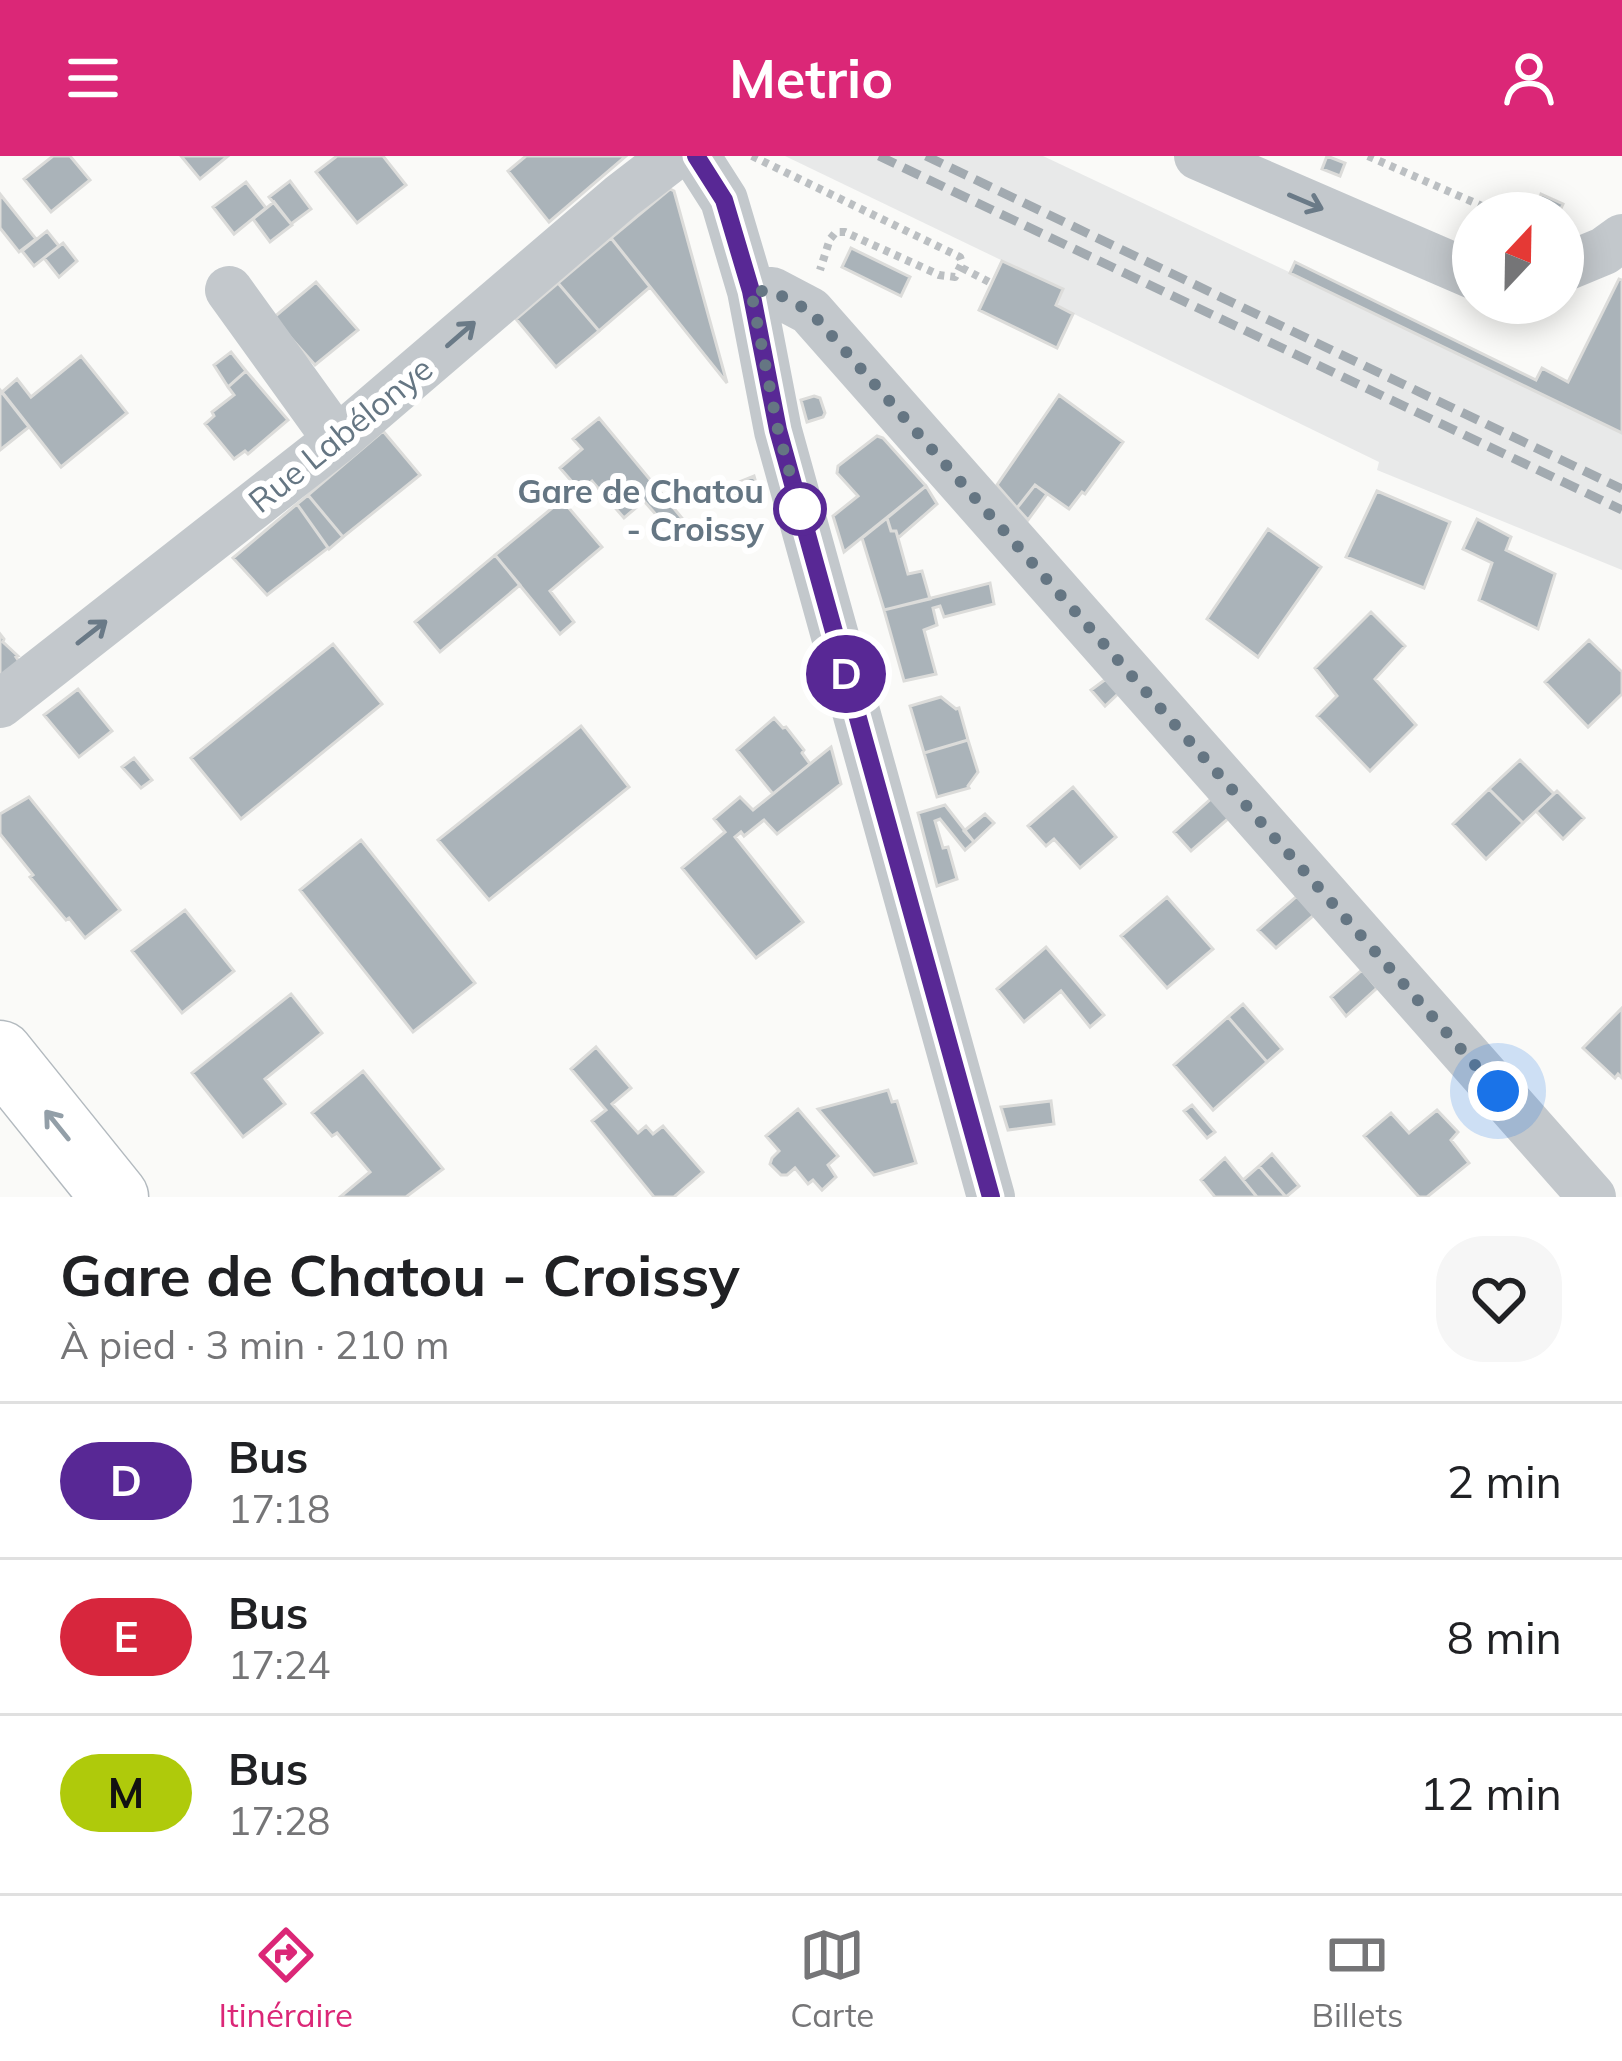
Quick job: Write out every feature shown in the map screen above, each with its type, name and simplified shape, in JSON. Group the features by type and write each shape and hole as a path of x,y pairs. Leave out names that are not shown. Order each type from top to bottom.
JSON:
{"main road":[{"path":"0,1054 115,1197"}],"street":[{"name":"Rue Labélonye","path":"0,704 337,440 674,156"},
{"path":"696,156 724,200 751,291 778,430 991,1197"},
{"path":"1198,156 1452,266"},
{"path":"229,290 337,440"},
{"path":"751,291 772,291 810,311 1592,1197"}],"path":[{"path":"752,156 960,257 962,268 955,277 939,275 836,232 822,260 810,311"},
{"path":"1368,156 1452,193"},
{"path":"962,268 991,283"}],"shaded area":[{"path":"785,156 1043,156 1289,272 1295,262 1535,379 1542,368 1622,408 1622,570 1377,470 1379,462 1074,314 1057,348 979,310 1001,260"}],"building":[{"path":"53,156 70,156 90,180 51,212 24,179"},
{"path":"181,156 228,156 200,179"},
{"path":"337,156 383,156 406,185 357,223 316,172"},
{"path":"526,156 626,156 549,222 508,171"},
{"path":"1327,156 1345,163 1340,176 1322,169"},
{"path":"290,181 311,209 291,224 269,197"},
{"path":"246,182 266,208 234,234 213,207"},
{"path":"670,189 674,191 727,383 611,238"},
{"path":"0,194 36,239 19,252 0,228"},
{"path":"274,202 292,225 270,242 253,219"},
{"path":"47,231 59,246 34,266 22,251"},
{"path":"611,238 650,287 599,331 558,283"},
{"path":"63,243 77,261 59,277 44,258"},
{"path":"851,248 910,277 901,296 842,267"},
{"path":"1002,261 1063,289 1056,305 1073,314 1057,348 979,310"},
{"path":"1295,262 1536,380 1542,368 1568,382 1622,280 1622,433 1290,273"},
{"path":"316,282 358,330 315,365 273,318"},
{"path":"558,283 599,331 556,367 516,319"},
{"path":"231,352 246,371 228,387 214,365"},
{"path":"81,356 127,413 61,467 2,392 17,379 31,397"},
{"path":"246,371 288,420 248,454 245,451 234,459 205,424 234,395 228,387"},
{"path":"0,390 29,427 0,450"},
{"path":"1059,395 1123,442 1069,509 1035,485 1017,508 997,485"},
{"path":"820,398 825,413 807,422 801,400"},
{"path":"599,418 686,523 677,532 644,501 624,518 592,481 580,491 560,468 582,449 573,439"},
{"path":"383,431 420,475 343,537 308,495"},
{"path":"877,436 926,486 844,552 833,516 858,496 837,473 838,466"},
{"path":"754,476 760,497 744,502 729,486"},
{"path":"1035,485 1047,494 1028,520 1017,508"},
{"path":"926,486 937,504 898,538 887,518"},
{"path":"1377,491 1450,522 1424,588 1346,557"},
{"path":"308,495 343,537 329,549 297,504"},
{"path":"562,500 602,547 550,591 574,622 560,634 495,555"},
{"path":"297,504 328,548 267,595 233,558"},
{"path":"887,518 891,531 896,531 908,574 922,571 930,599 884,610 862,538"},
{"path":"1477,519 1511,537 1506,550 1555,574 1538,629 1479,600 1492,563 1463,549"},
{"path":"1268,529 1321,567 1258,657 1207,619"},
{"path":"495,555 520,585 440,652 415,622"},
{"path":"990,583 994,604 944,617 940,606 933,608 937,625 924,630 936,674 904,681 884,610"},
{"path":"1371,612 1405,646 1375,679 1416,725 1370,771 1317,716 1337,696 1315,668"},
{"path":"0,634 20,663 0,680"},
{"path":"1589,640 1622,672 1622,694 1588,727 1545,682"},
{"path":"333,644 382,704 241,819 191,758"},
{"path":"1106,679 1119,693 1105,706 1091,690"},
{"path":"78,689 112,731 79,757 44,715"},
{"path":"941,697 959,708 968,740 924,753 910,706"},
{"path":"774,718 804,750 810,764 773,794 737,750"},
{"path":"581,726 629,787 489,900 438,840"},
{"path":"968,740 978,772 969,788 937,797 924,753"},
{"path":"831,747 841,784 777,834 764,820 744,836 741,832 735,837 803,922 756,958 682,868 725,832 714,819 740,797 753,810"},
{"path":"134,758 152,780 141,788 122,767"},
{"path":"1520,760 1554,794 1523,823 1489,789"},
{"path":"1073,787 1116,837 1080,868 1054,839 1046,846 1028,826"},
{"path":"1489,789 1523,823 1486,859 1453,824"},
{"path":"1557,791 1584,818 1563,839 1536,811"},
{"path":"29,797 120,910 85,938 30,877 33,875 0,834 0,814"},
{"path":"1212,798 1229,818 1191,851 1174,832"},
{"path":"945,805 974,842 965,850 940,819 935,821 957,879 937,886 918,813"},
{"path":"985,814 994,823 974,842 964,831"},
{"path":"361,840 475,983 413,1032 300,890"},
{"path":"1297,896 1314,915 1276,948 1258,930"},
{"path":"1167,897 1213,949 1167,988 1121,936"},
{"path":"185,910 234,971 182,1013 132,951"},
{"path":"1046,947 1104,1015 1090,1027 1061,991 1024,1022 997,989"},
{"path":"1362,970 1377,988 1346,1016 1331,997"},
{"path":"291,994 322,1033 265,1079 285,1104 243,1137 192,1073"},
{"path":"1243,1004 1282,1049 1267,1062 1228,1017"},
{"path":"1622,1008 1622,1078 1618,1074 1615,1078 1583,1048"},
{"path":"1228,1017 1267,1062 1213,1110 1174,1065"},
{"path":"596,1047 631,1088 612,1104 638,1133 646,1126 653,1134 663,1126 703,1172 674,1197 654,1197 592,1121 606,1110 571,1069"},
{"path":"363,1071 443,1169 406,1197 340,1197 370,1172 337,1133 332,1136 312,1113"},
{"path":"888,1090 892,1102 897,1101 916,1163 874,1175 818,1109"},
{"path":"1051,1101 1054,1124 1008,1130 1001,1107"},
{"path":"1192,1105 1215,1132 1207,1138 1184,1111"},
{"path":"798,1109 838,1156 828,1165 836,1177 822,1190 813,1180 808,1184 795,1168 781,1175 770,1164 779,1151 766,1136"},
{"path":"1437,1110 1458,1132 1451,1140 1469,1163 1427,1197 1419,1197 1364,1136 1391,1113 1409,1133"},
{"path":"1272,1154 1299,1186 1286,1197 1259,1166"},
{"path":"1225,1158 1257,1197 1215,1197 1201,1180"},
{"path":"1259,1166 1286,1197 1257,1197 1243,1180"}],"railway":[{"path":"879,156 1622,510"},
{"path":"926,156 1622,489"}],"bus line":[{"name":"D","path":"696,156 724,200 751,291 778,430 991,1197"}],"place":[{"name":"Gare de Chatou - Croissy","path":"800,509"}],"route":[{"path":"800,509 803,521 778,430 751,291 772,291 810,311 1498,1091"}]}
